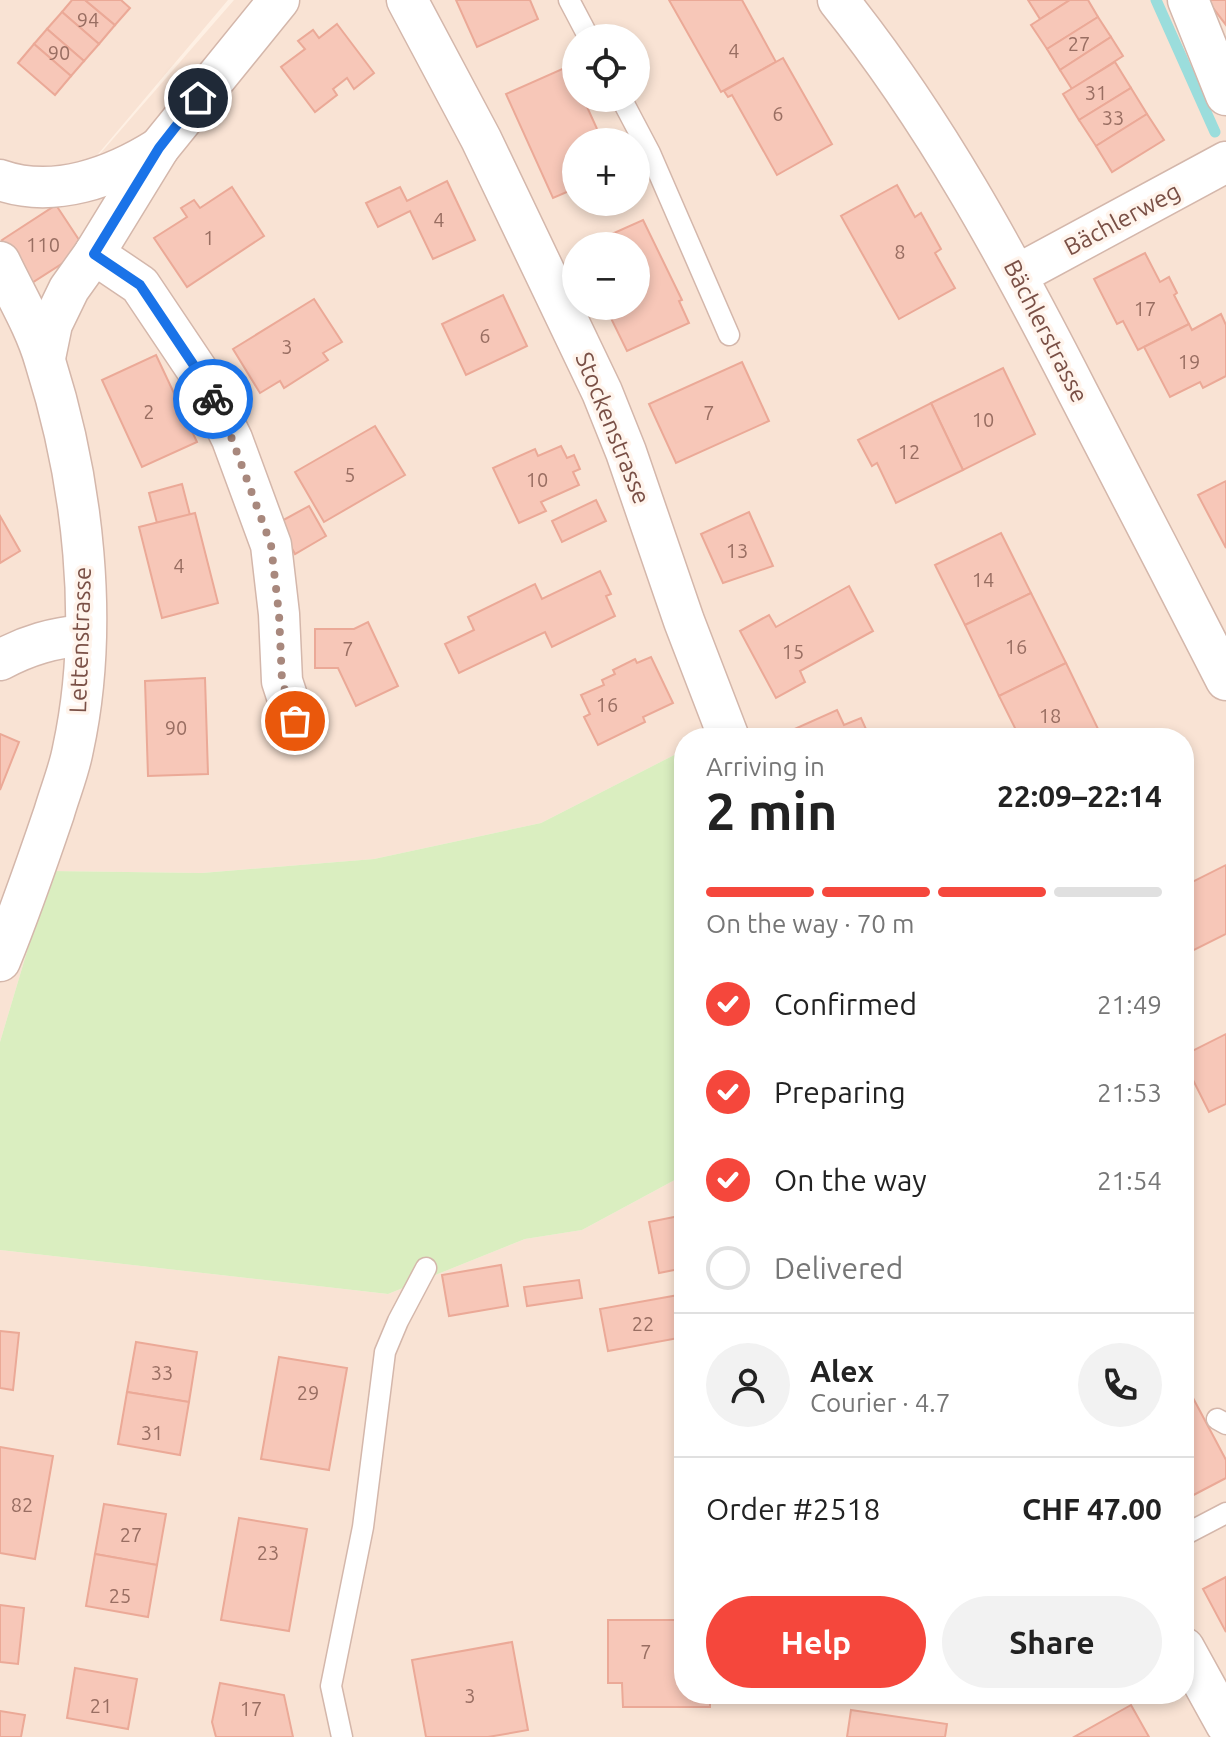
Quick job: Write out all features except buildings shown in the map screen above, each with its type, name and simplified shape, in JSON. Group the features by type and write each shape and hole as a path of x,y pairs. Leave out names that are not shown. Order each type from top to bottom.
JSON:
{"street":[{"path":"45,358 58,309 159,148 279,0"},
{"name":"Stockenstrasse","path":"407,0 481,139 602,392 725,728"},
{"name":"Bächlerstrasse","path":"838,0 880,53 940,143 1017,275 1226,680"},
{"path":"1188,0 1226,95"},
{"path":"0,180 34,187 85,182 121,171 159,148"},
{"name":"Bächlerweg","path":"1017,275 1226,162"},
{"path":"94,254 140,285 201,376 232,439 271,545 279,614 282,681 295,721"},
{"name":"Lettenstrasse","path":"0,262 45,358 71,458 81,519 85,577 83,698 73,752 32,882 0,961"},
{"path":"0,660 20,649 53,638 84,635"},
{"path":"1194,1666 1226,1724"}],"lane":[{"path":"569,0 582,24"},
{"path":"628,112 650,153 729,335"},
{"path":"342,1737 331,1686 363,1527 385,1352 426,1268"},
{"path":"1194,1530 1226,1513"}],"shaded area":[{"path":"0,0 228,0 45,217 234,0 1226,0 1226,1737 0,1737 0,1250 388,1294 525,1239 582,1230 674,1180 674,1704 1194,1704 1194,728 674,728 674,755 541,823 374,859 202,873 51,871 0,1042"}],"green space":[{"path":"674,755 674,1180 582,1230 525,1239 388,1294 0,1250 0,1042 51,871 202,873 374,859 541,823"}],"waterway":[{"path":"1156,0 1215,132"}],"way so far":[{"path":"213,399 232,439 271,545 279,614 282,681 295,721"}],"route":[{"path":"198,98 159,148 94,254 140,285 213,399"}]}
